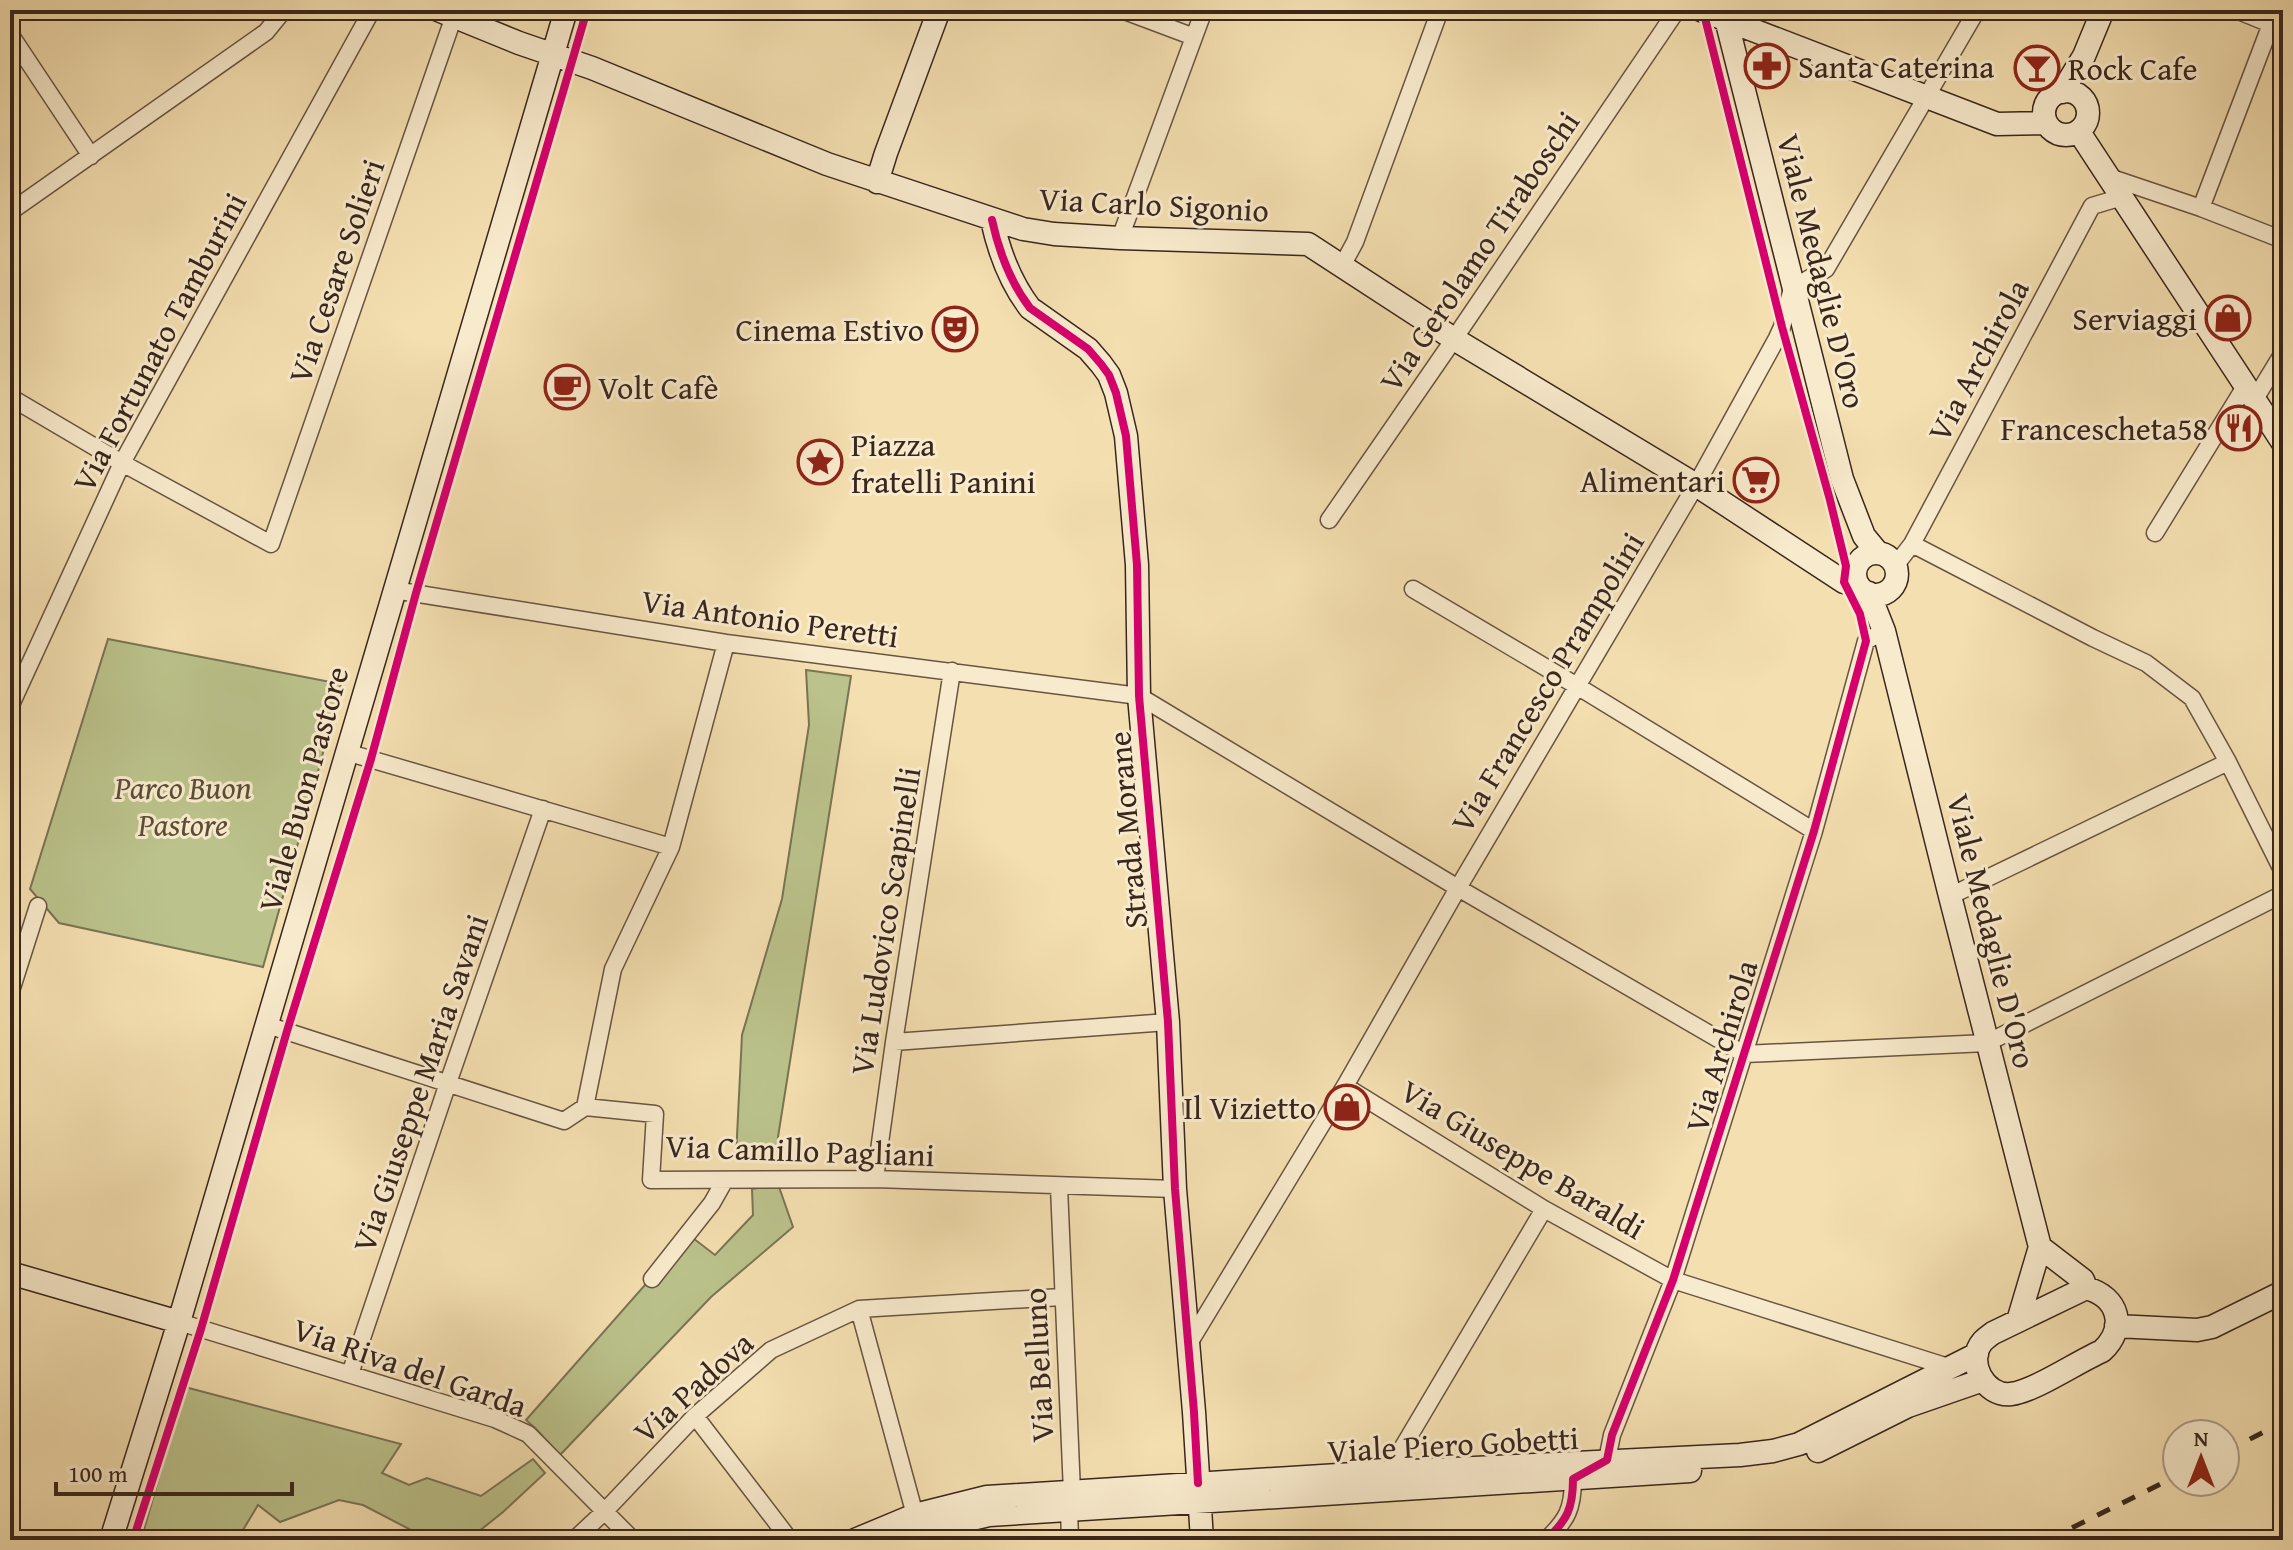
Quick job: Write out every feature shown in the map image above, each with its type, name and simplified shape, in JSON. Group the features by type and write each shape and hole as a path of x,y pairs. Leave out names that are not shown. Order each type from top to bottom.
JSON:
{"street":[{"path":"10,212 266,32 284,10"},
{"name":"Via Fortunato Tamburini","path":"11,700 122,463 372,10"},
{"name":"Viale Buon Pastore","path":"111,1540 179,1322 566,10"},
{"path":"877,182 939,10"},
{"path":"1122,10 1194,37"},
{"path":"1120,238 1204,10"},
{"path":"1342,266 1355,242 1440,10"},
{"path":"1701,10 1725,15 1997,124 2046,123"},
{"path":"1792,288 1826,269 1977,10"},
{"path":"2062,92 2084,56 2103,10"},
{"path":"2201,208 2277,26 2236,10"},
{"name":"Via Cesare Solieri","path":"122,463 271,544 446,13"},
{"name":"Via Carlo Sigonio","path":"446,13 592,68 827,164 1023,229 1120,238 1308,244 1454,339 1696,485 1844,582 1872,568"},
{"name":"Via Gerolamo Tiraboschi","path":"1329,520 1675,13"},
{"name":"Viale Medaglie D'Oro","path":"1725,15 1842,479 1872,568 1884,631 2040,1247"},
{"path":"10,34 91,156"},
{"path":"2084,56 2085,102"},
{"path":"2075,93 2085,102 2087,121 2079,132 2060,135 2046,123 2046,103 2055,94 2075,93"},
{"path":"2079,132 2283,443"},
{"path":"2109,177 2283,240"},
{"name":"Via Archirola","path":"1872,568 1912,544 2092,206 2122,197"},
{"name":"Strada Morane","path":"992,220 998,248 1023,299 1048,322 1088,349 1109,375 1126,436 1135,534 1139,696 1168,1022 1175,1189 1202,1540"},
{"name":"Via Francesco Prampolini","path":"1187,1346 1345,1086 1696,485 1777,338 1792,288"},
{"path":"2155,533 2250,392 2283,353"},
{"path":"10,397 122,463"},
{"path":"1912,544 2146,663 2192,698 2283,872"},
{"path":"1413,589 1814,831"},
{"name":"Via Antonio Peretti","path":"394,590 726,643 1139,696"},
{"name":"Via Archirola","path":"1607,1460 1612,1435 1673,1280 1814,831 1866,641 1884,631"},
{"path":"585,1107 613,969 671,847 726,643"},
{"name":"Via Ludovico Scapinelli","path":"875,1179 952,671"},
{"path":"1139,696 1458,888 1744,1054 1987,1043 2283,894"},
{"path":"346,752 671,847"},
{"path":"1950,896 2228,762"},
{"name":"Via Giuseppe Maria Savani","path":"350,1374 543,809"},
{"path":"10,994 38,906"},
{"path":"894,1042 1168,1022"},
{"name":"Via Camillo Pagliani","path":"267,1025 564,1121 585,1107 655,1114 651,1180 875,1179 1175,1189"},
{"name":"Via Giuseppe Baraldi","path":"1345,1086 1544,1209 1673,1280 1948,1367"},
{"path":"652,1279 712,1203 725,1180"},
{"name":"Via Belluno","path":"1059,1187 1070,1540"},
{"path":"1389,1481 1544,1209"},
{"path":"1977,1354 1977,1367 1983,1380 1995,1392 2009,1394 2026,1389 2102,1351 2114,1337 2116,1315 2103,1295 2086,1288 2083,1280 2040,1247 2018,1321"},
{"path":"10,1273 179,1322"},
{"name":"Viale Piero Gobetti","path":"917,1523 1071,1501 1389,1481 1607,1460 1773,1451 1799,1444 1977,1354 1982,1342 1993,1333 2086,1288"},
{"path":"2116,1326 2197,1330 2224,1322 2283,1292"},
{"name":"Via Padova","path":"574,1540 695,1416 771,1350 859,1309 1062,1297"},
{"path":"859,1309 917,1523"},
{"name":"Via Riva del Garda","path":"179,1322 495,1419 528,1434 633,1540"},
{"name":"Viale Piero Gobetti","path":"1389,1481 1573,1479 1777,1464 1811,1454 1908,1406 1983,1380"},
{"path":"695,1416 790,1540"},
{"path":"1546,1540 1566,1518 1571,1507 1573,1479"},
{"path":"855,1540 917,1523"},
{"path":"896,1540 917,1523"}],"green space":[{"name":"Parco Buon Pastore","path":"108,639 341,684 263,967 59,923 30,889"},
{"path":"806,670 851,676 775,1156 736,1156 742,1035 782,899 809,725"},
{"path":"778,1184 793,1227 711,1297 560,1455 526,1420 689,1235 715,1255 753,1215 752,1189"},
{"path":"185,1387 401,1444 382,1473 409,1485 427,1478 481,1496 533,1459 545,1473 468,1540 401,1540 411,1530 363,1505 339,1500 280,1522 258,1505 237,1540 141,1540"}],"railway":[{"path":"2241,1444 2283,1422"},
{"path":"2047,1540 2161,1484"}],"cycle path":[{"path":"133,1540 201,1329 287,1031 371,759 416,593 587,10"},
{"path":"1546,1540 1567,1513 1573,1479 1607,1460 1612,1435 1673,1280 1814,831 1866,641 1860,614 1844,582 1846,566 1830,500 1782,327 1703,10"},
{"path":"992,220 1006,266 1030,308 1088,349 1109,375 1126,436 1137,565 1139,696 1168,1022 1175,1189 1198,1483"}],"place":[{"name":"Santa Caterina","path":"1767,66"},
{"name":"Rock Cafe","path":"2037,68"},
{"name":"Serviaggi","path":"2228,318"},
{"name":"Cinema Estivo","path":"955,329"},
{"name":"Volt Cafè","path":"567,387"},
{"name":"Francescheta58","path":"2239,428"},
{"name":"Piazza fratelli Panini","path":"820,462"},
{"name":"Alimentari","path":"1756,480"},
{"name":"Il Vizietto","path":"1347,1107"}]}
